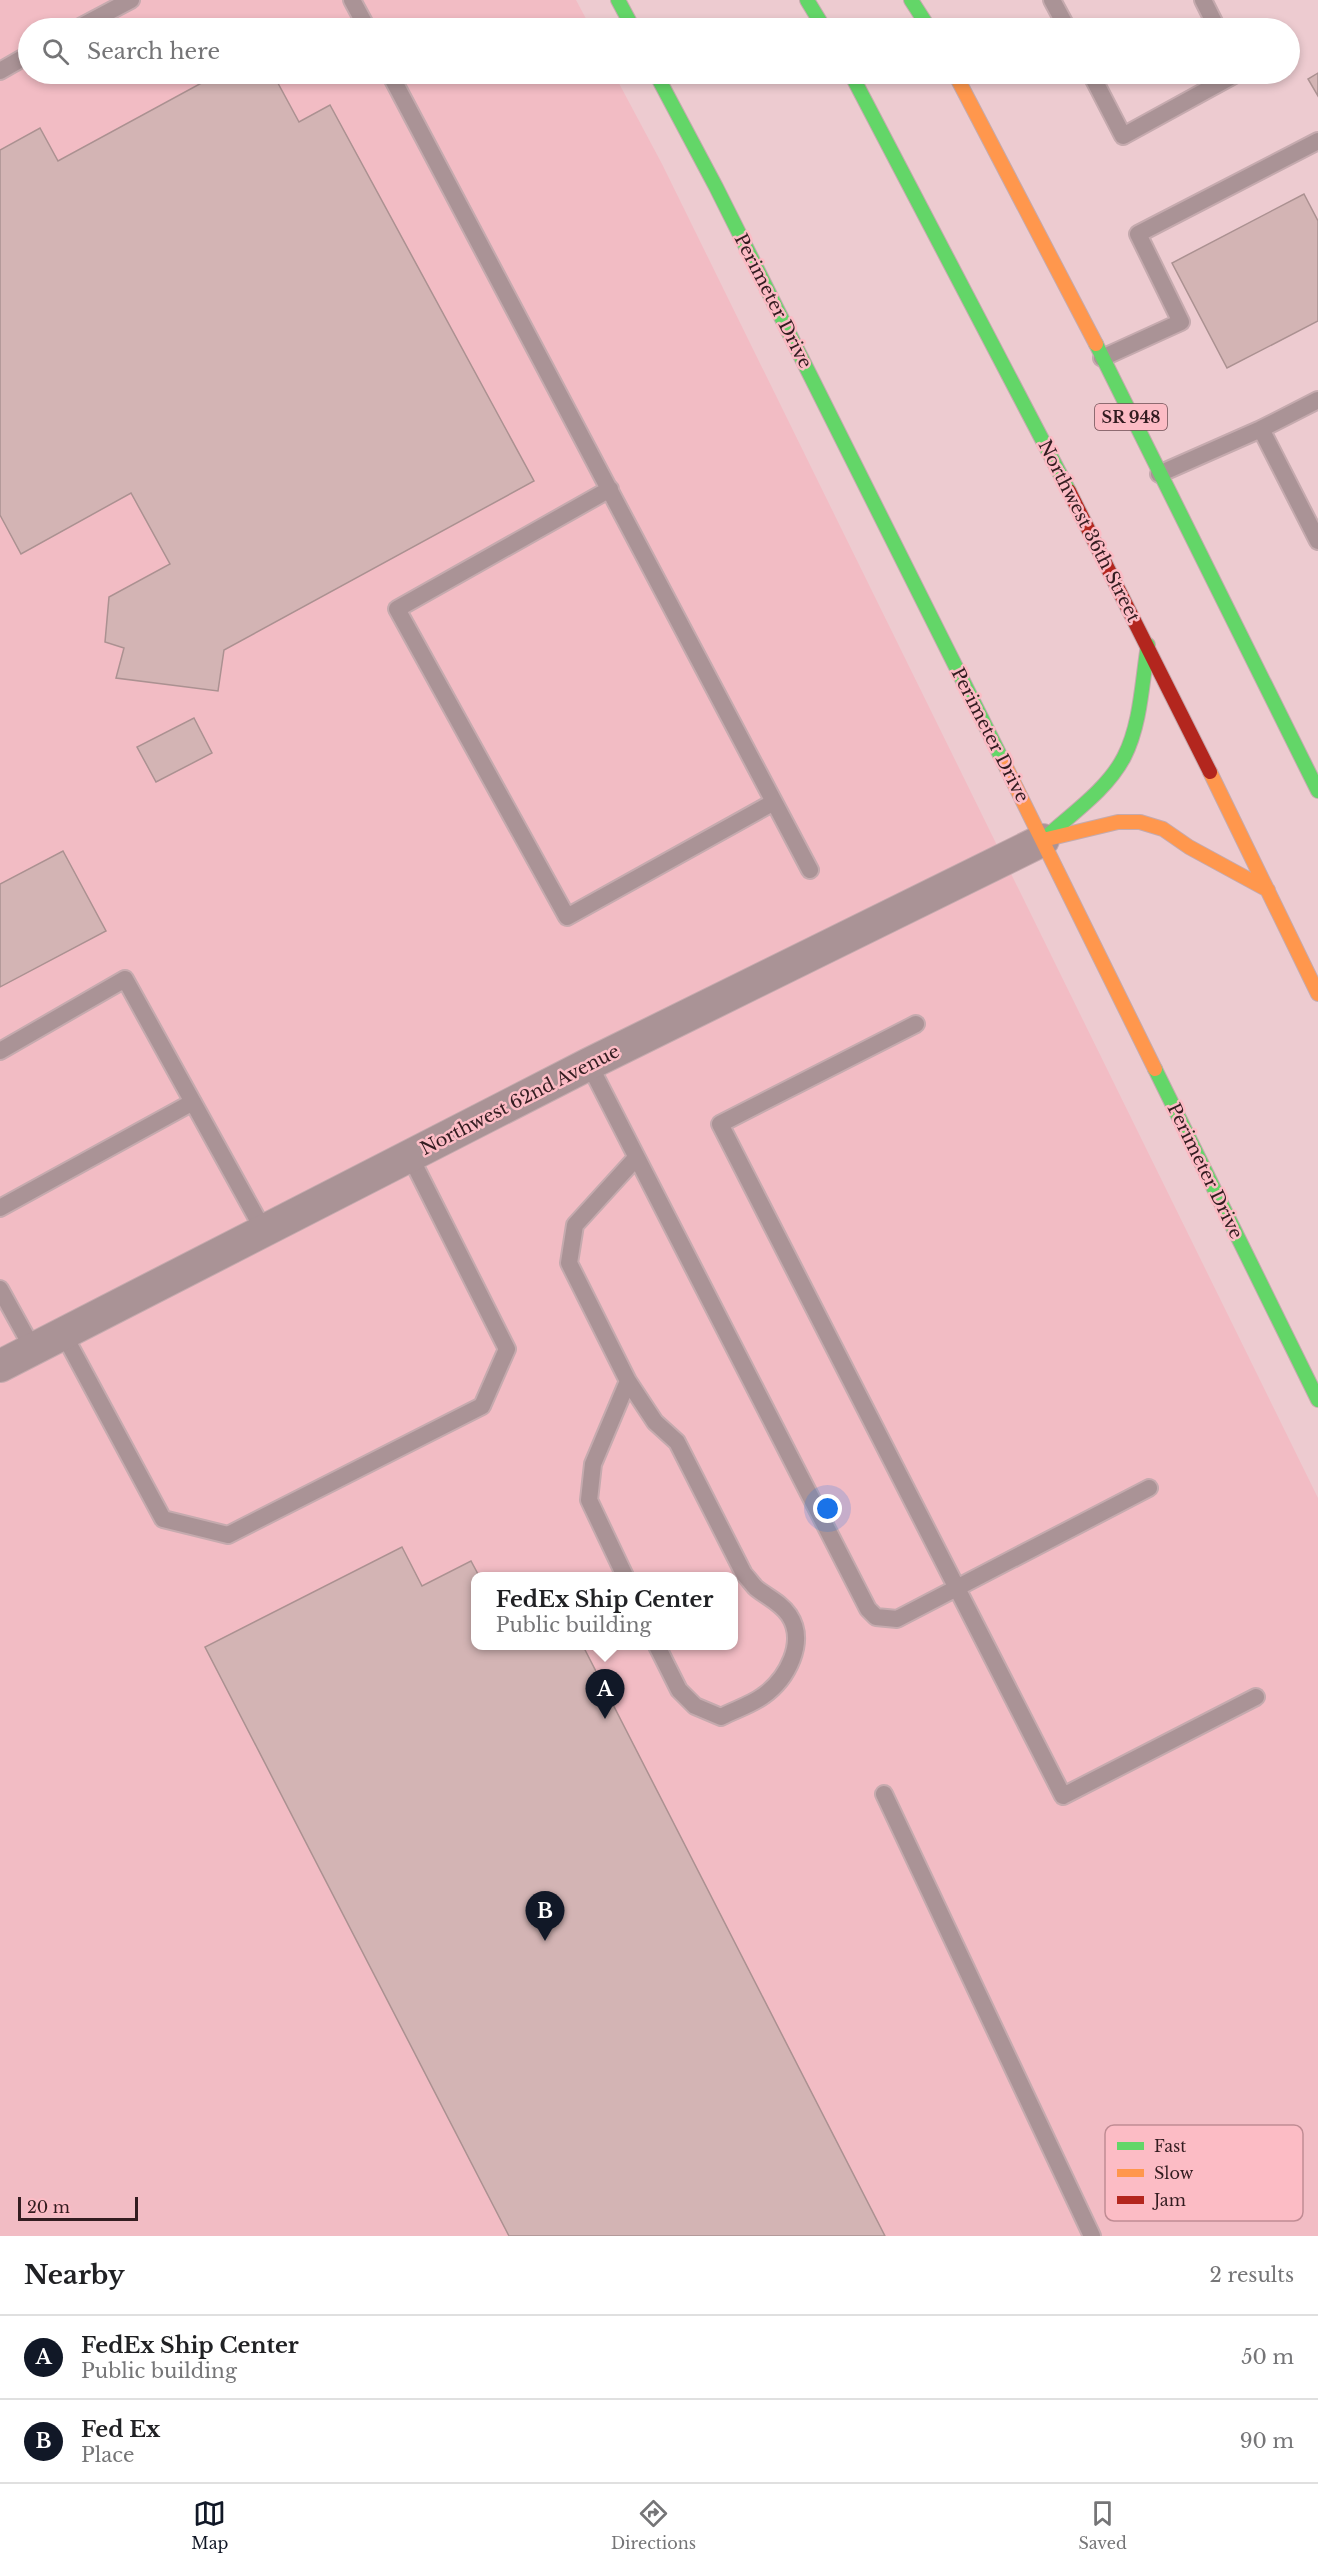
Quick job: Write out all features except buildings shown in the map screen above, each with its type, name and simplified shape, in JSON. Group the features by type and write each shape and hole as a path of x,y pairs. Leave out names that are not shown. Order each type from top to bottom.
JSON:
{"main road":[{"path":"618,0 628,18"},
{"path":"807,0 818,18"},
{"path":"911,0 923,18"},
{"name":"Perimeter Drive","path":"661,84 716,187 1042,840 1318,1400"},
{"name":"Northwest 36th Street","path":"856,84 1148,645 1318,994"},
{"name":"SR 948","path":"960,84 1102,358 1159,474 1311,758 1318,791"},
{"path":"1042,840 1110,775 1123,758 1130,742 1148,645"},
{"path":"1042,840 1118,822 1140,822 1163,830 1268,890"}],"street":[{"name":"Northwest 62nd Avenue","path":"0,1366 589,1064 1042,840"}],"lane":[{"path":"97,18 131,0"},
{"path":"352,0 362,18"},
{"path":"1052,0 1062,18"},
{"path":"1203,0 1212,18"},
{"path":"0,71 18,61"},
{"path":"395,84 810,870"},
{"path":"1096,84 1124,135 1218,84"},
{"path":"1102,358 1181,322 1138,234 1318,141"},
{"path":"1159,474 1261,429 1318,400"},
{"path":"1261,429 1318,541"},
{"path":"610,489 397,609 567,917 774,802"},
{"path":"0,1051 125,979 264,1231"},
{"path":"916,1023 720,1124 1063,1796 1256,1697"},
{"path":"589,1064 868,1609 876,1617 897,1619 1149,1488"},
{"path":"0,1208 193,1102"},
{"path":"63,1333 163,1519 228,1535 461,1417 482,1406 507,1349 410,1156"},
{"path":"636,1158 575,1225 569,1263 628,1381 656,1422 677,1442 744,1574 756,1588 777,1601 790,1616 795,1632 795,1654 781,1678 763,1696 721,1717 695,1706 679,1690 659,1650"},
{"path":"0,1290 33,1349"},
{"path":"623,1572 588,1500 593,1464 628,1381"},
{"path":"884,1794 1092,2236"}],"shaded area":[{"path":"0,0 576,0 586,18 18,18 18,84 619,84 662,164 1318,1498 1318,2236 0,2236"}],"traffic: fast":[{"path":"618,0 628,18"},
{"path":"807,0 818,18"},
{"path":"911,0 923,18"},
{"path":"661,84 716,187 1004,763"},
{"path":"856,84 1069,491"},
{"path":"1096,344 1318,791"},
{"path":"1044,839 1098,791 1124,757 1134,731 1148,645"},
{"path":"1155,1069 1318,1400"}],"traffic: slow":[{"path":"960,84 1096,344"},
{"path":"1004,763 1155,1069"},
{"path":"1210,772 1318,994"},
{"path":"1043,840 1118,822 1140,822 1163,829 1189,847 1268,890"}],"traffic: jam":[{"path":"1069,491 1210,772"}],"place":[{"name":"FedEx Ship Center","path":"605,1719"},
{"name":"Fed Ex","path":"545,1941"}]}
